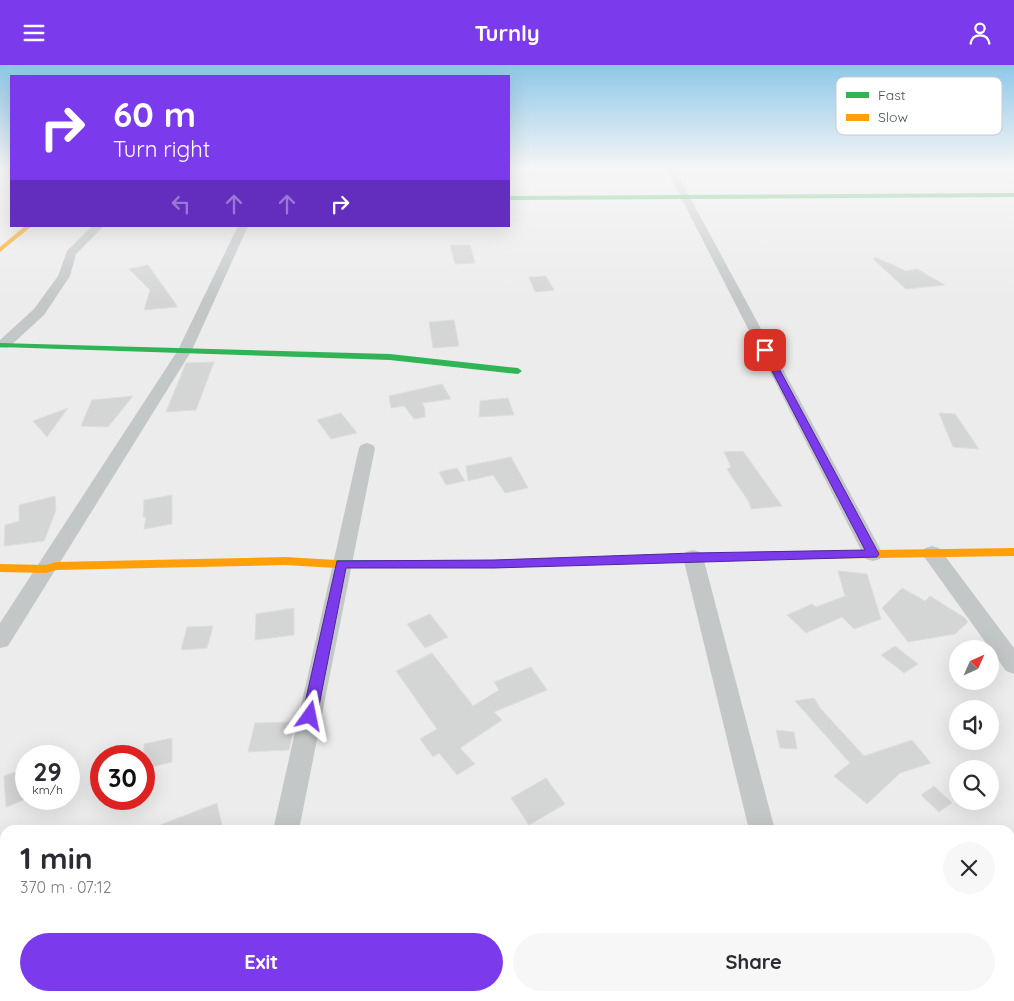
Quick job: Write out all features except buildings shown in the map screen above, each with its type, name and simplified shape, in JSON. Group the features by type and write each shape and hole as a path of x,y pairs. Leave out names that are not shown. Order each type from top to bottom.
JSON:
{"street":[{"path":"693,214 873,554"},
{"path":"0,250 28,227"},
{"path":"1,346 39,312 64,276 71,253 82,239 98,227"},
{"path":"0,640 185,349 243,227"},
{"path":"1,346 185,349 390,357 518,371"},
{"path":"287,825 367,448"},
{"path":"0,568 46,569 56,566 285,561 341,564 494,564 693,557 1014,552"},
{"path":"932,553 1014,665"},
{"path":"693,557 761,825"}],"traffic: fast":[{"path":"0,345 390,357 518,371"},
{"path":"336,564 493,564 805,555"}],"traffic: slow":[{"path":"0,250 28,227"},
{"path":"805,555 1014,552"},
{"path":"0,568 46,569 56,566 285,561 336,564"}],"route":[{"path":"310,716 341,564 494,564 693,557 873,554 765,350"}]}
